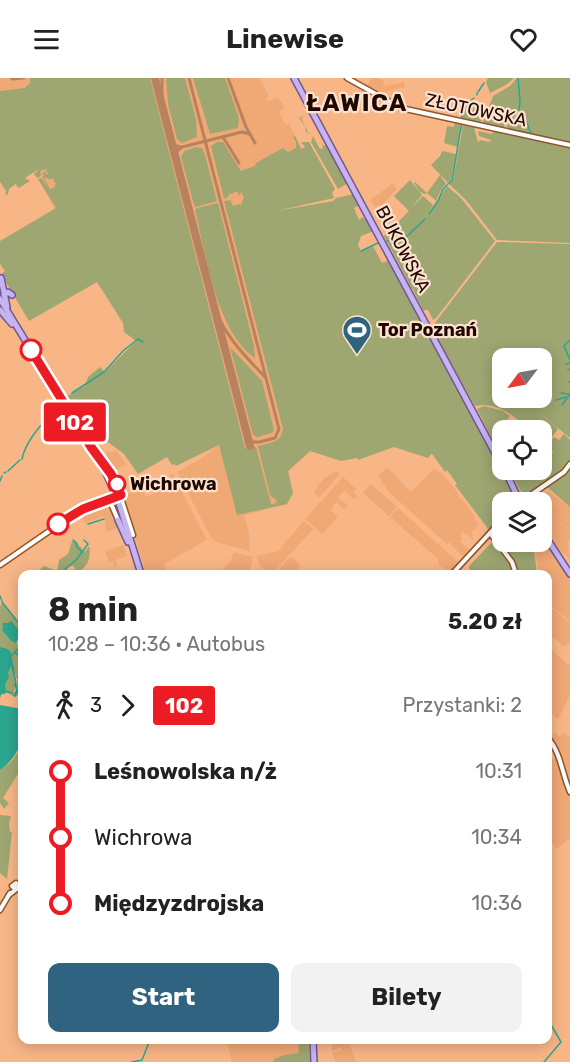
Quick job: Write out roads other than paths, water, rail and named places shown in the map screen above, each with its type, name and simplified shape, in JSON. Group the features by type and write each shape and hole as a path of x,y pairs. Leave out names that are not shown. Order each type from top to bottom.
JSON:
{"main road":[{"name":"BUKOWSKA","path":"295,78 492,442"},
{"name":"BUKOWSKA","path":"295,78 492,444"},
{"path":"1,278 2,297 14,325 106,479 130,543"},
{"path":"2,297 8,292 12,295"},
{"path":"0,304 91,447 115,493 138,570"},
{"path":"0,310 14,325"},
{"path":"462,387 476,407 481,421"},
{"path":"65,409 74,433"},
{"path":"91,447 98,456"},
{"path":"118,520 130,543"},
{"path":"128,521 130,543"},
{"path":"552,548 570,575"},
{"path":"315,1044 315,1062"}],"street":[{"name":"ZŁOTOWSKA","path":"347,78 400,108 570,145"},
{"path":"98,456 111,474 133,535"},
{"path":"533,492 563,473 570,464"},
{"path":"0,565 74,514 119,495"},
{"path":"110,498 118,520"},
{"path":"456,570 490,533 512,562 515,570"},
{"path":"552,743 559,756 570,792"},
{"path":"0,910 18,884"}],"water":[{"path":"11,621 18,629 16,643 11,641 2,630 3,623"},
{"path":"0,647 10,651 18,693 16,697 13,696 16,690 11,666 5,684 6,693 1,694 0,698"},
{"path":"0,705 18,708 18,750 0,770"}],"waterway":[{"path":"518,78 520,101"},
{"path":"478,92 484,83"},
{"path":"470,101 474,98"},
{"path":"462,119 462,112 470,102"},
{"path":"519,110 520,102"},
{"path":"520,111 525,120"},
{"path":"526,120 529,129"},
{"path":"459,138 462,123"},
{"path":"448,184 452,181 459,139"},
{"path":"438,201 447,185"},
{"path":"429,214 437,202"},
{"path":"387,241 404,239 425,219"},
{"path":"361,251 378,243"},
{"path":"72,393 104,372 124,350 138,339 143,342"},
{"path":"570,340 564,346 570,360"},
{"path":"566,364 570,363"},
{"path":"561,393 569,394"},
{"path":"562,405 570,394"},
{"path":"556,400 566,397"},
{"path":"22,459 29,441 50,415"},
{"path":"8,471 20,460"},
{"path":"0,481 2,476"},
{"path":"88,524 104,519"},
{"path":"65,570 77,559 88,544 84,540"},
{"path":"74,541 81,551"},
{"path":"0,596 2,601"},
{"path":"2,602 18,622"},
{"path":"10,657 18,649"},
{"path":"15,652 18,655"},
{"path":"5,691 13,693"},
{"path":"544,1062 561,1042 552,1026"},
{"path":"132,1062 142,1060 148,1044"}],"place":[{"name":"Tor Poznań","path":"357,356"},
{"name":"Wichrowa","path":"117,484"}],"district":[{"name":"ŁAWICA","path":"357,103"}]}
